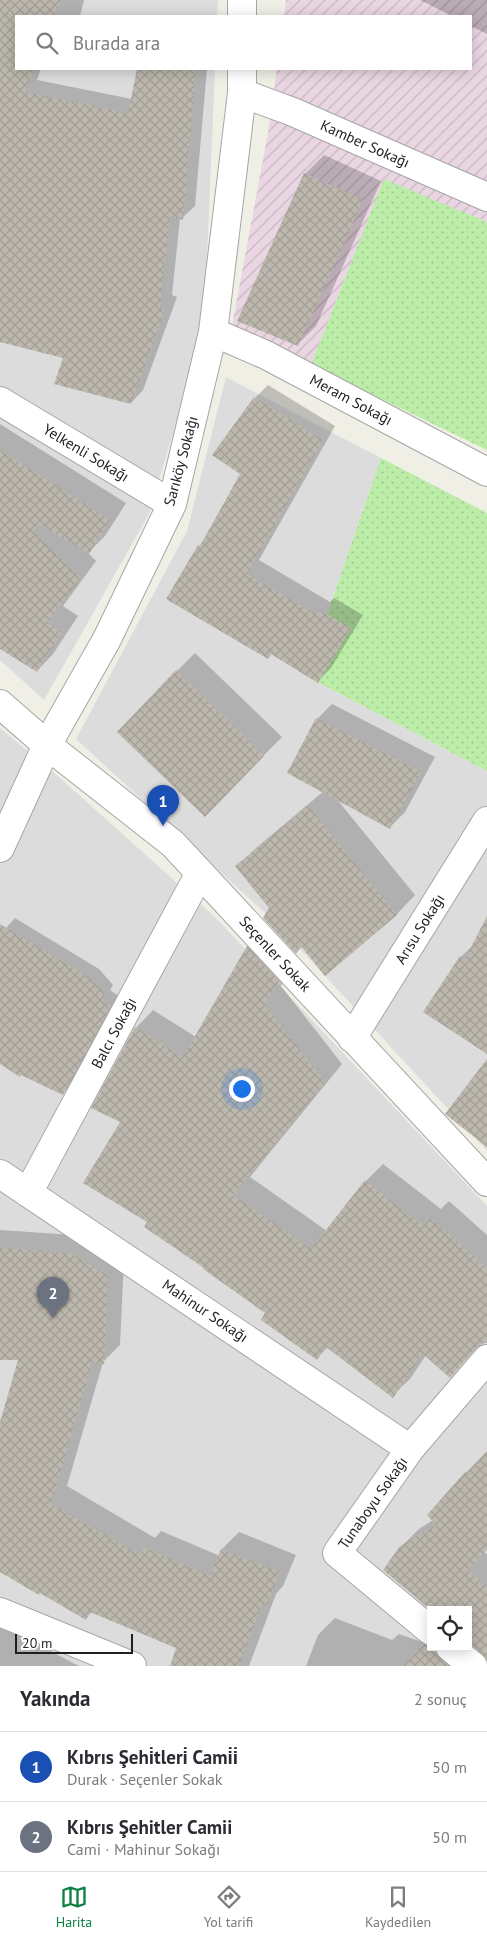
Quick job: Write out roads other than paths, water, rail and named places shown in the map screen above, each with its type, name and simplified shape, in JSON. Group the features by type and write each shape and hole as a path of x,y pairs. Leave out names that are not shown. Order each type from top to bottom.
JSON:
{"street":[{"path":"242,0 242,15"},
{"name":"Kamber Sokağı","path":"242,81 302,116 487,197"},
{"name":"Sarıköy Sokağı","path":"0,848 47,745 107,639 172,504 213,332 242,81"},
{"name":"Meram Sokağı","path":"213,332 266,355 487,472"},
{"name":"Yelkenli Sokağı","path":"0,401 172,504"},
{"name":"Seçenler Sokak","path":"0,704 47,745 173,844 487,1182"},
{"name":"Arısu Sokağı","path":"352,1038 487,821"},
{"name":"Balcı Sokağı","path":"28,1193 200,873"},
{"name":"Mahinur Sokağı","path":"0,1174 410,1449"},
{"name":"Tunaboyu Sokağı","path":"427,1628 337,1553 410,1449 487,1359"},
{"path":"0,1612 132,1666"},
{"path":"455,1651 473,1666"}],"place":[{"name":"Kıbrıs Şehi̇tleri̇ Cami̇i̇","path":"163,826"},
{"name":"Kıbrıs Şehitler Camii","path":"53,1318"}]}
